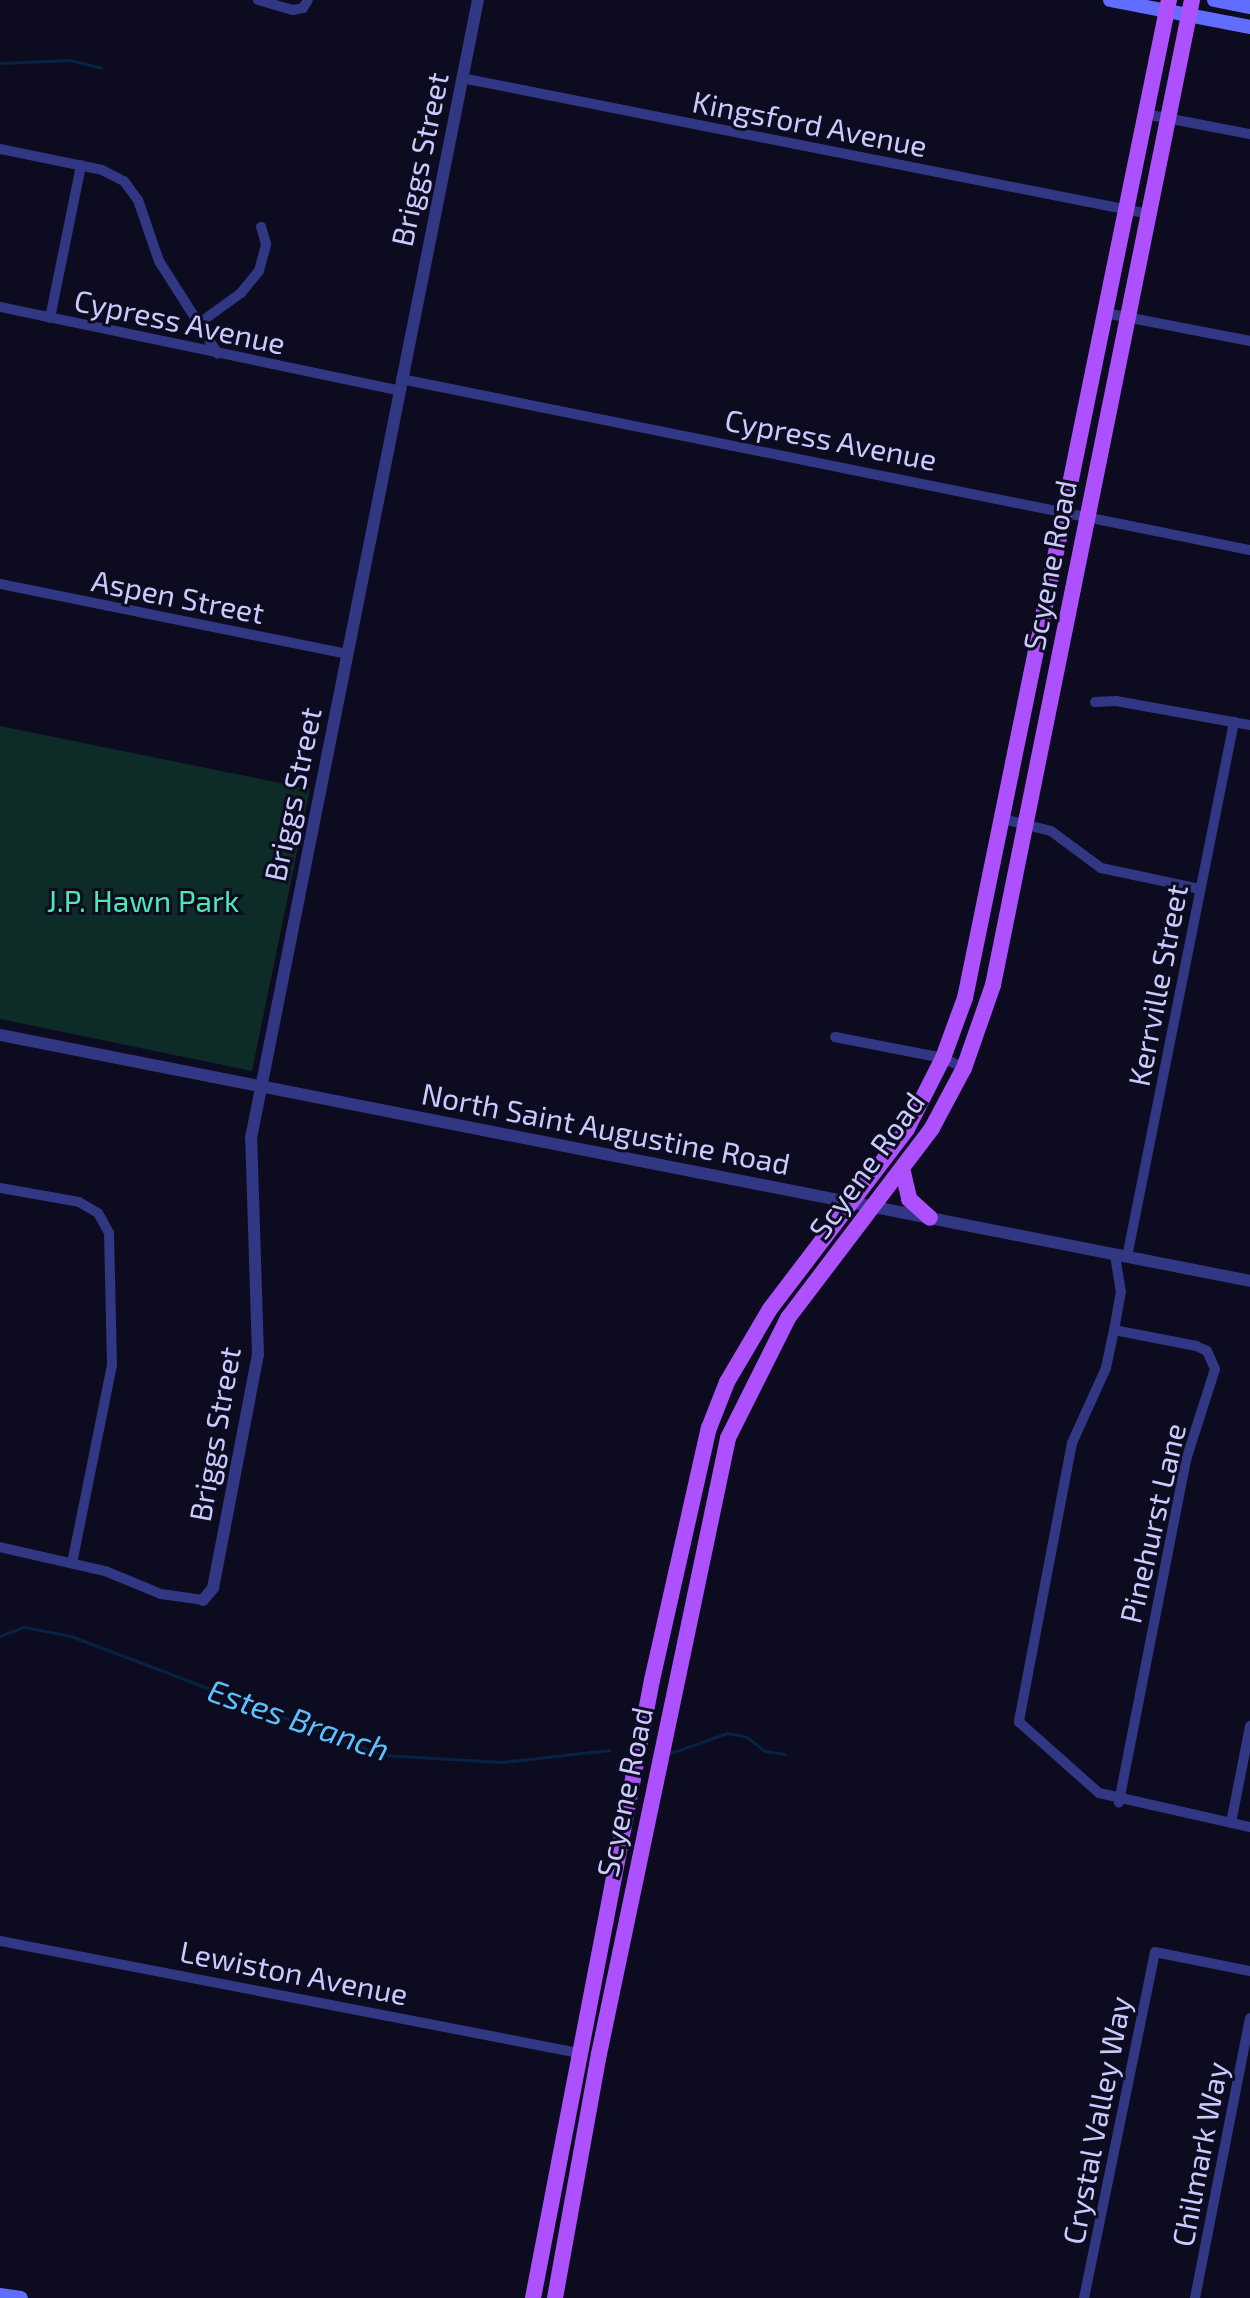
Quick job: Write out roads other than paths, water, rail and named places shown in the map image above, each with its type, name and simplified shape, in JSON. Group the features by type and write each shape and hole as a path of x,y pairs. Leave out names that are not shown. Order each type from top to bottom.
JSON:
{"main road":[{"path":"1110,0 1191,8 1250,27"},
{"path":"1214,0 1250,7"},
{"name":"Scyene Road","path":"533,2298 652,1680 709,1428 727,1382 770,1309 902,1136 943,1058 965,998 1168,6"},
{"name":"Scyene Road","path":"555,2298 597,2062 728,1438 775,1337 903,1172 964,1068 993,985 1191,8"},
{"path":"903,1172 909,1199 930,1218"},
{"path":"0,2295 21,2298"}],"street":[{"path":"258,0 293,10 303,8 308,0"},
{"name":"Briggs Street","path":"203,1600 213,1588 258,1355 248,1156 399,384 478,0"},
{"name":"Kingsford Avenue","path":"462,78 1149,214"},
{"path":"1145,114 1250,134"},
{"path":"0,149 115,175 133,191 159,261 218,354"},
{"path":"50,318 81,165"},
{"path":"198,324 241,293 259,271 266,244 261,227"},
{"name":"Cypress Avenue","path":"0,307 218,354 399,384 1065,510 1088,518 1250,550"},
{"path":"1105,313 1250,341"},
{"name":"Aspen Street","path":"0,584 347,654"},
{"path":"1095,702 1116,701 1250,725"},
{"name":"Kerrville Street","path":"1119,1802 1082,1782 1019,1722 1072,1443 1106,1368 1121,1291 1121,1256 1234,722"},
{"path":"1003,819 1051,831 1101,868 1201,889"},
{"name":"North Saint Augustine Road","path":"0,1035 1250,1281"},
{"path":"835,1037 943,1058 964,1068"},
{"path":"0,1188 79,1202 98,1213 109,1233 112,1365 72,1563"},
{"name":"Pinehurst Lane","path":"1114,1330 1196,1346 1207,1351 1215,1369 1186,1460 1119,1802"},
{"path":"0,1547 72,1563 161,1594 203,1600"},
{"path":"1231,1823 1250,1726"},
{"path":"1119,1802 1250,1827"},
{"name":"Lewiston Avenue","path":"0,1941 579,2053 597,2062"},
{"name":"Crystal Valley Way","path":"1084,2298 1155,1952 1250,1971"},
{"name":"Chilmark Way","path":"1195,2298 1250,2018"},
{"path":"579,2053 597,2062"}],"waterway":[{"path":"0,63 70,60 101,68"},
{"name":"Estes Branch","path":"0,1636 24,1627 71,1636 383,1755 502,1762 609,1750"},
{"name":"Estes Branch","path":"668,1754 727,1733 747,1737 765,1751 785,1754"}],"park label":[{"name":"J.P. Hawn Park","path":"143,900"}]}
